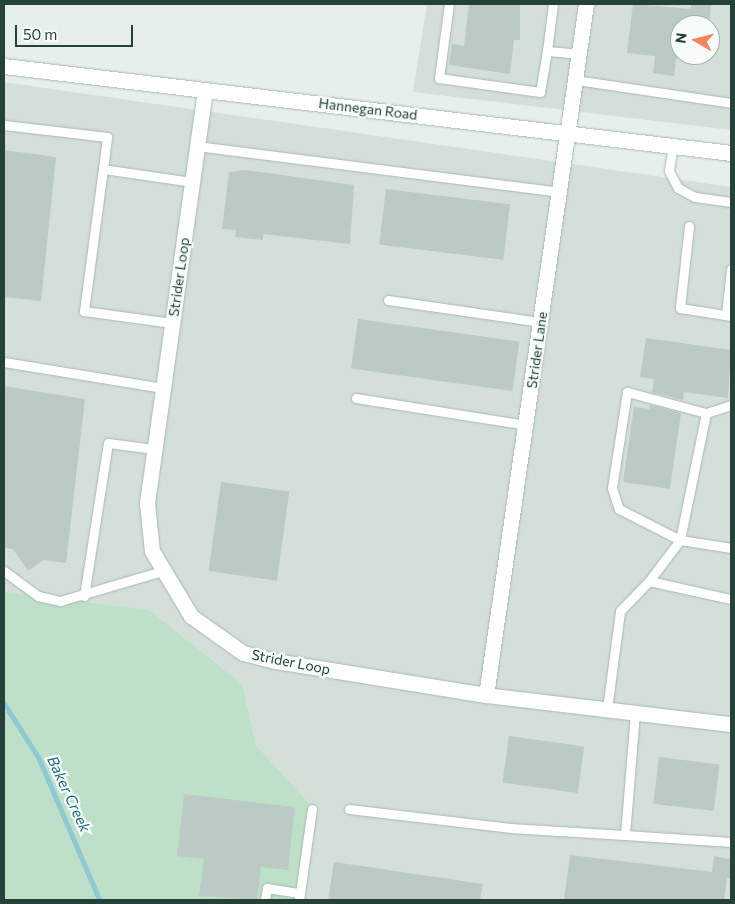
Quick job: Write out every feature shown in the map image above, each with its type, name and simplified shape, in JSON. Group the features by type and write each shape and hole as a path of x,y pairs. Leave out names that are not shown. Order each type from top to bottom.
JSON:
{"street":[{"name":"Strider Lane","path":"486,695 586,4"},
{"name":"Hannegan Road","path":"4,66 731,153"},
{"name":"Strider Loop","path":"205,90 147,503 152,551 162,571 191,616 243,653 486,695 731,724"}],"lane":[{"path":"449,4 439,78 540,92 553,4"},
{"path":"547,50 579,54"},
{"path":"576,80 731,103"},
{"path":"4,125 107,138 84,311 172,323"},
{"path":"673,145 670,171 678,188 695,197 731,202"},
{"path":"197,146 560,192"},
{"path":"103,169 192,182"},
{"path":"690,226 680,308 729,316 731,269"},
{"path":"388,300 541,322"},
{"path":"4,362 163,388"},
{"path":"731,405 706,413 627,392 612,488 619,509 680,540 731,548"},
{"path":"356,398 526,425"},
{"path":"607,709 620,611 648,582 680,540 706,413"},
{"path":"84,596 108,443 154,449"},
{"path":"4,571 38,596 60,601 84,596 162,571"},
{"path":"648,582 731,599"},
{"path":"625,835 635,713"},
{"path":"266,900 267,888 300,897 312,809"},
{"path":"349,809 510,828 731,842"}],"shaded area":[{"path":"427,4 731,4 731,130 413,92"},
{"path":"4,82 731,187 731,900 301,900 309,803 256,745 243,685 4,592"}],"green space":[{"path":"4,592 149,610 243,685 256,745 309,803 301,900 4,900"}],"building":[{"path":"469,4 520,4 520,40 514,40 510,74 449,65 452,44 464,46"},
{"path":"633,4 691,9 691,4 711,4 710,15 670,15 670,65 675,65 674,76 653,73 655,56 627,53"},
{"path":"4,150 56,157 41,301 4,297"},
{"path":"245,170 354,185 350,244 263,234 263,240 235,237 236,230 222,229 229,172"},
{"path":"386,189 510,204 503,260 379,245"},
{"path":"358,319 519,342 512,391 351,369"},
{"path":"646,338 731,350 728,398 684,392 683,400 652,392 654,379 640,377"},
{"path":"4,386 85,399 66,563 43,560 28,571 13,549 4,548"},
{"path":"650,405 681,413 670,489 623,482 634,407 650,409"},
{"path":"221,482 289,492 277,581 208,571"},
{"path":"509,736 584,747 578,793 502,783"},
{"path":"659,757 720,764 714,811 653,804"},
{"path":"184,794 295,807 288,870 261,867 257,900 199,896 204,859 177,856"},
{"path":"570,855 712,872 714,856 731,859 731,878 727,878 724,900 564,900"},
{"path":"334,862 483,884 480,900 328,900"}],"waterway":[{"name":"Baker Creek","path":"4,703 39,758 100,900"}]}
